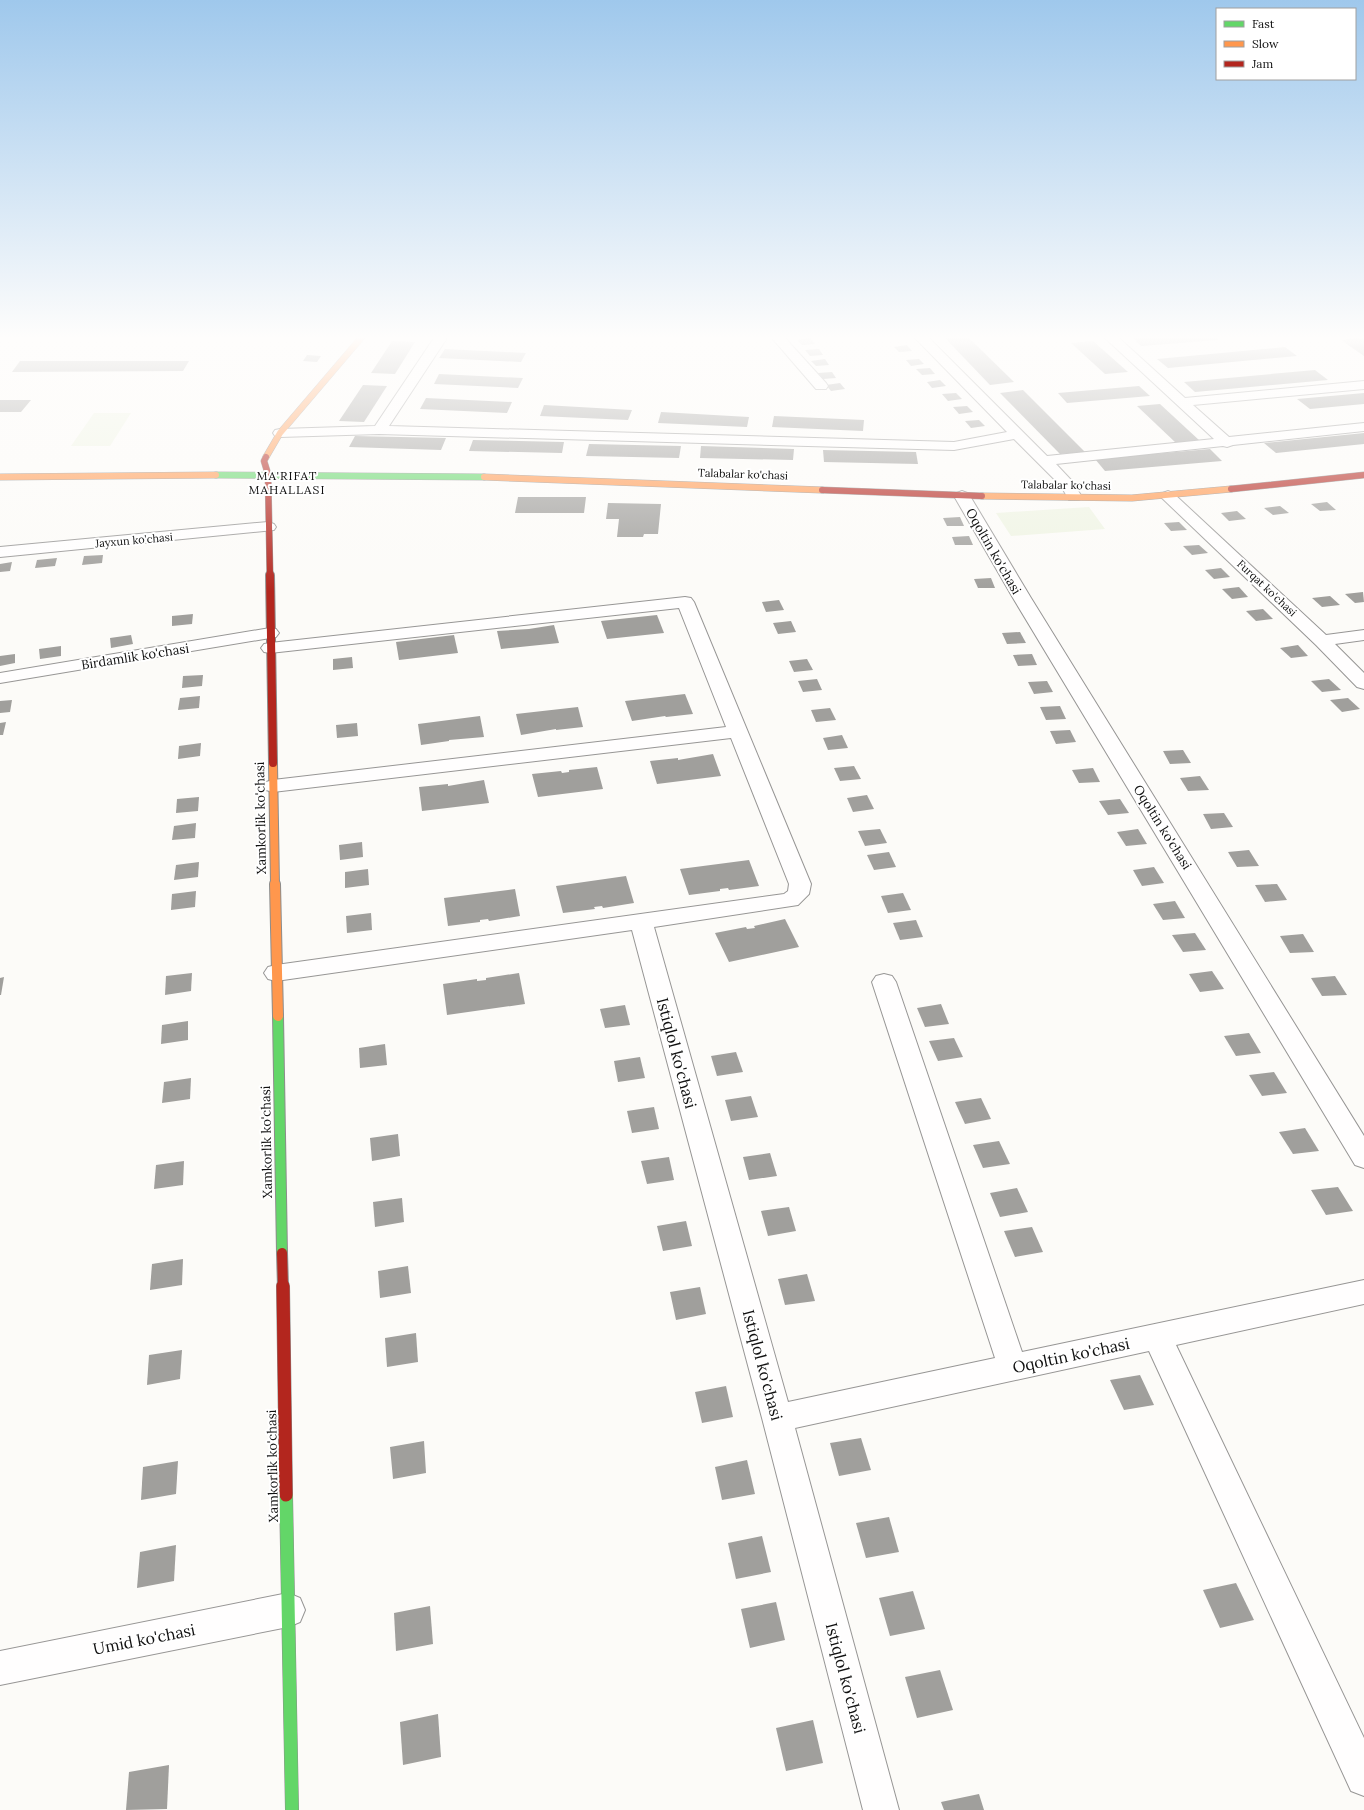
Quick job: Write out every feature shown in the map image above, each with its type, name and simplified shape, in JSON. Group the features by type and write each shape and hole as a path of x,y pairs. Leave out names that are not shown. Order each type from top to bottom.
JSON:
{"street":[{"name":"Xamkorlik ko'chasi","path":"289,422 280,433 264,462 268,474 272,786 292,1810"},
{"path":"379,430 384,422"},
{"path":"1005,422 1067,484 1074,497"},
{"path":"1205,422 1227,442"},
{"path":"1043,461 1364,427"},
{"path":"280,433 379,430 954,446 1017,434"},
{"name":"Talabalar ko'chasi","path":"0,478 268,474 487,477 962,496 1132,498 1168,496 1364,475"},
{"name":"Oqoltin ko'chasi","path":"962,496 1022,598 1364,1158"},
{"name":"Furqat ko'chasi","path":"1168,496 1322,641 1364,683"},
{"name":"Jayxun ko'chasi","path":"0,552 268,527"},
{"name":"Birdamlik ko'chasi","path":"0,678 270,641 685,602 738,731"},
{"path":"1322,641 1364,635"},
{"path":"272,786 738,731 800,884 798,894 790,900 276,972"},
{"name":"Istiqlol ko'chasi","path":"641,921 778,1418 881,1810"},
{"path":"884,982 1013,1368"},
{"name":"Oqoltin ko'chasi","path":"778,1418 1364,1292"},
{"path":"1157,1336 1364,1778"},
{"name":"Umid ko'chasi","path":"0,1668 288,1610"}],"green space":[{"path":"87,422 125,422 110,446 71,446"},
{"path":"1089,507 1105,529 1011,536 996,513"}],"building":[{"path":"658,422 748,422 747,427"},
{"path":"773,422 864,422 863,431 772,427"},
{"path":"966,422 981,422 985,426 971,428"},
{"path":"1029,422 1055,422 1085,452 1060,454"},
{"path":"1154,422 1180,422 1200,441 1176,443"},
{"path":"1364,433 1364,444 1276,453 1264,443"},
{"path":"355,436 446,438 441,450 349,447"},
{"path":"473,440 564,442 562,453 469,451"},
{"path":"589,444 681,446 679,458 586,456"},
{"path":"701,446 794,449 793,460 700,458"},
{"path":"1210,449 1222,461 1105,471 1095,459"},
{"path":"823,450 916,452 918,464 824,462"},
{"path":"518,497 586,497 584,513 515,513"},
{"path":"1327,502 1336,510 1320,511 1311,504"},
{"path":"608,503 661,504 658,534 644,534 643,537 617,537 619,519 606,519"},
{"path":"1280,506 1289,513 1273,515 1264,508"},
{"path":"1237,511 1246,519 1229,521 1221,513"},
{"path":"960,517 964,526 947,526 943,518"},
{"path":"1179,522 1187,530 1171,531 1164,523"},
{"path":"969,536 973,545 955,545 952,537"},
{"path":"1199,545 1208,553 1192,555 1183,546"},
{"path":"103,555 102,563 82,565 84,556"},
{"path":"57,558 55,566 35,568 37,560"},
{"path":"12,562 10,571 0,572 0,564"},
{"path":"1221,568 1230,577 1214,579 1205,570"},
{"path":"991,578 995,588 978,588 974,579"},
{"path":"1239,587 1248,597 1232,599 1222,589"},
{"path":"1363,592 1364,602 1355,603 1345,594"},
{"path":"1330,596 1340,605 1322,607 1312,598"},
{"path":"779,600 784,610 766,612 762,602"},
{"path":"1263,609 1273,619 1256,621 1246,611"},
{"path":"193,614 192,624 172,626 172,616"},
{"path":"657,615 664,633 607,639 601,621"},
{"path":"791,621 796,632 778,634 773,623"},
{"path":"554,625 559,643 501,649 497,631 529,629"},
{"path":"1020,632 1026,643 1007,644 1002,633"},
{"path":"131,635 133,644 111,648 110,638"},
{"path":"454,635 458,653 399,660 396,642"},
{"path":"1298,645 1308,656 1291,658 1280,648"},
{"path":"61,646 61,656 40,659 39,649"},
{"path":"15,654 15,663 0,666 0,656"},
{"path":"1032,654 1037,665 1018,666 1013,655"},
{"path":"352,657 353,668 333,670 333,659"},
{"path":"807,659 813,670 794,672 789,661"},
{"path":"203,675 202,686 182,688 183,676"},
{"path":"817,679 822,690 803,692 798,681"},
{"path":"1329,679 1341,690 1322,692 1311,681"},
{"path":"1047,681 1053,692 1034,694 1028,682"},
{"path":"685,694 693,714 665,716 632,721 625,701"},
{"path":"200,696 199,708 178,710 180,698"},
{"path":"1348,698 1360,709 1342,712 1330,700"},
{"path":"12,700 10,712 0,713 0,701"},
{"path":"1060,706 1066,719 1046,720 1040,707"},
{"path":"578,707 583,727 556,729 521,735 516,714"},
{"path":"830,708 836,720 816,722 811,710"},
{"path":"480,716 484,737 449,740 421,745 418,724"},
{"path":"6,722 3,735 0,735 0,723"},
{"path":"357,723 358,736 337,738 336,725"},
{"path":"1070,730 1076,742 1056,744 1050,731"},
{"path":"842,735 848,748 828,750 823,738"},
{"path":"201,743 200,756 178,759 179,746"},
{"path":"1183,750 1191,763 1170,764 1163,751"},
{"path":"713,754 721,776 657,784 650,761 678,758 678,760"},
{"path":"854,766 861,779 840,781 834,768"},
{"path":"597,767 603,789 538,797 532,774 561,771 562,773 569,772 569,770"},
{"path":"1093,768 1100,782 1079,783 1072,770"},
{"path":"1200,776 1209,790 1188,791 1180,778"},
{"path":"484,780 489,803 422,811 419,787 448,784 448,786"},
{"path":"867,795 874,809 853,812 847,798"},
{"path":"199,797 198,811 176,813 177,799"},
{"path":"1120,799 1129,813 1108,815 1099,801"},
{"path":"1224,813 1233,827 1211,829 1203,814"},
{"path":"196,823 195,838 172,840 174,826"},
{"path":"880,829 887,843 865,846 858,831"},
{"path":"1138,829 1147,844 1126,846 1117,832"},
{"path":"362,842 363,857 340,860 339,845"},
{"path":"1249,850 1259,866 1237,867 1228,852"},
{"path":"889,852 896,867 874,870 867,855"},
{"path":"749,860 759,886 729,890 728,888 720,889 720,891 689,895 680,869"},
{"path":"199,862 198,877 174,880 176,865"},
{"path":"1154,867 1164,883 1142,886 1133,870"},
{"path":"368,869 369,885 345,888 345,872"},
{"path":"626,876 634,903 603,908 602,906 594,907 595,909 563,913 556,886"},
{"path":"1277,884 1287,900 1265,902 1255,885"},
{"path":"515,889 520,916 489,921 488,919 480,920 480,922 448,926 444,898"},
{"path":"196,891 195,907 171,910 172,894"},
{"path":"903,893 911,910 888,913 881,896"},
{"path":"1175,901 1185,918 1163,920 1153,904"},
{"path":"371,913 372,930 347,933 346,916"},
{"path":"785,919 799,947 729,962 715,933 746,927 747,929 755,928 754,926"},
{"path":"916,920 923,937 900,940 893,923"},
{"path":"1195,933 1206,950 1183,952 1172,935"},
{"path":"1303,934 1314,952 1290,953 1280,936"},
{"path":"1212,971 1224,989 1200,992 1189,974"},
{"path":"192,973 191,991 165,995 166,976"},
{"path":"519,973 525,1004 447,1015 443,984 477,979 477,981 486,980 486,978"},
{"path":"1335,976 1347,995 1322,996 1311,978"},
{"path":"4,977 1,995 0,995 0,978"},
{"path":"941,1004 949,1024 925,1027 917,1008"},
{"path":"625,1005 630,1025 605,1028 600,1009"},
{"path":"188,1021 188,1040 161,1044 162,1025"},
{"path":"1249,1033 1261,1053 1236,1056 1224,1036"},
{"path":"954,1038 963,1057 938,1061 929,1041"},
{"path":"385,1044 387,1065 360,1068 359,1048"},
{"path":"736,1052 743,1072 717,1076 711,1056"},
{"path":"640,1057 645,1078 618,1082 614,1061"},
{"path":"1274,1072 1287,1093 1262,1096 1249,1075"},
{"path":"191,1078 190,1099 162,1103 164,1082"},
{"path":"751,1096 758,1117 731,1121 725,1100"},
{"path":"981,1098 991,1119 965,1124 955,1102"},
{"path":"654,1107 659,1129 632,1133 627,1111"},
{"path":"1305,1128 1319,1151 1293,1154 1279,1132"},
{"path":"398,1134 400,1156 372,1161 370,1138"},
{"path":"999,1141 1010,1164 983,1168 973,1145"},
{"path":"770,1153 777,1176 749,1180 743,1157"},
{"path":"669,1157 674,1180 647,1184 641,1161"},
{"path":"184,1161 183,1185 154,1189 156,1165"},
{"path":"1338,1187 1353,1211 1326,1215 1311,1190"},
{"path":"1017,1188 1028,1212 1000,1217 990,1193"},
{"path":"402,1198 404,1222 375,1227 373,1202"},
{"path":"789,1207 796,1231 768,1236 761,1211"},
{"path":"686,1221 692,1246 663,1251 657,1226"},
{"path":"1032,1227 1043,1252 1015,1257 1004,1231"},
{"path":"183,1259 182,1285 150,1290 152,1264"},
{"path":"408,1266 411,1293 380,1298 378,1271"},
{"path":"807,1274 815,1301 785,1305 778,1279"},
{"path":"700,1287 706,1314 676,1320 670,1292"},
{"path":"416,1333 418,1362 387,1367 385,1338"},
{"path":"182,1350 180,1379 147,1385 149,1355"},
{"path":"1140,1375 1154,1405 1124,1410 1110,1380"},
{"path":"726,1386 733,1417 702,1423 695,1392"},
{"path":"861,1438 871,1470 839,1476 830,1443"},
{"path":"424,1441 426,1473 393,1479 390,1447"},
{"path":"747,1460 755,1494 722,1500 715,1467"},
{"path":"178,1461 176,1494 141,1500 143,1467"},
{"path":"889,1517 899,1552 866,1558 856,1523"},
{"path":"762,1536 771,1572 736,1579 728,1543"},
{"path":"176,1545 174,1581 137,1588 140,1552"},
{"path":"1236,1583 1254,1620 1220,1628 1203,1590"},
{"path":"913,1591 925,1629 890,1636 879,1598"},
{"path":"776,1602 785,1640 750,1648 741,1609"},
{"path":"430,1606 433,1644 396,1651 394,1613"},
{"path":"940,1670 953,1710 917,1718 905,1677"},
{"path":"438,1714 441,1757 403,1765 400,1722"},
{"path":"813,1720 823,1763 786,1771 776,1728"},
{"path":"169,1765 167,1809 126,1810 129,1772"},
{"path":"979,1794 984,1810 944,1810 941,1802"}],"traffic: fast":[{"path":"216,475 484,477"},
{"path":"278,1016 282,1253"},
{"path":"286,1495 292,1810"}],"traffic: slow":[{"path":"266,457 280,433 289,422"},
{"path":"0,477 216,475"},
{"path":"484,477 822,490"},
{"path":"982,496 1132,498 1231,489"},
{"path":"273,763 278,1016"}],"traffic: jam":[{"path":"266,457 264,461 268,474 273,763"},
{"path":"1231,489 1364,475"},
{"path":"822,490 982,496"},
{"path":"282,1253 286,1495"}],"district":[{"name":"MA'RIFAT MAHALLASI","path":"287,483"}]}
